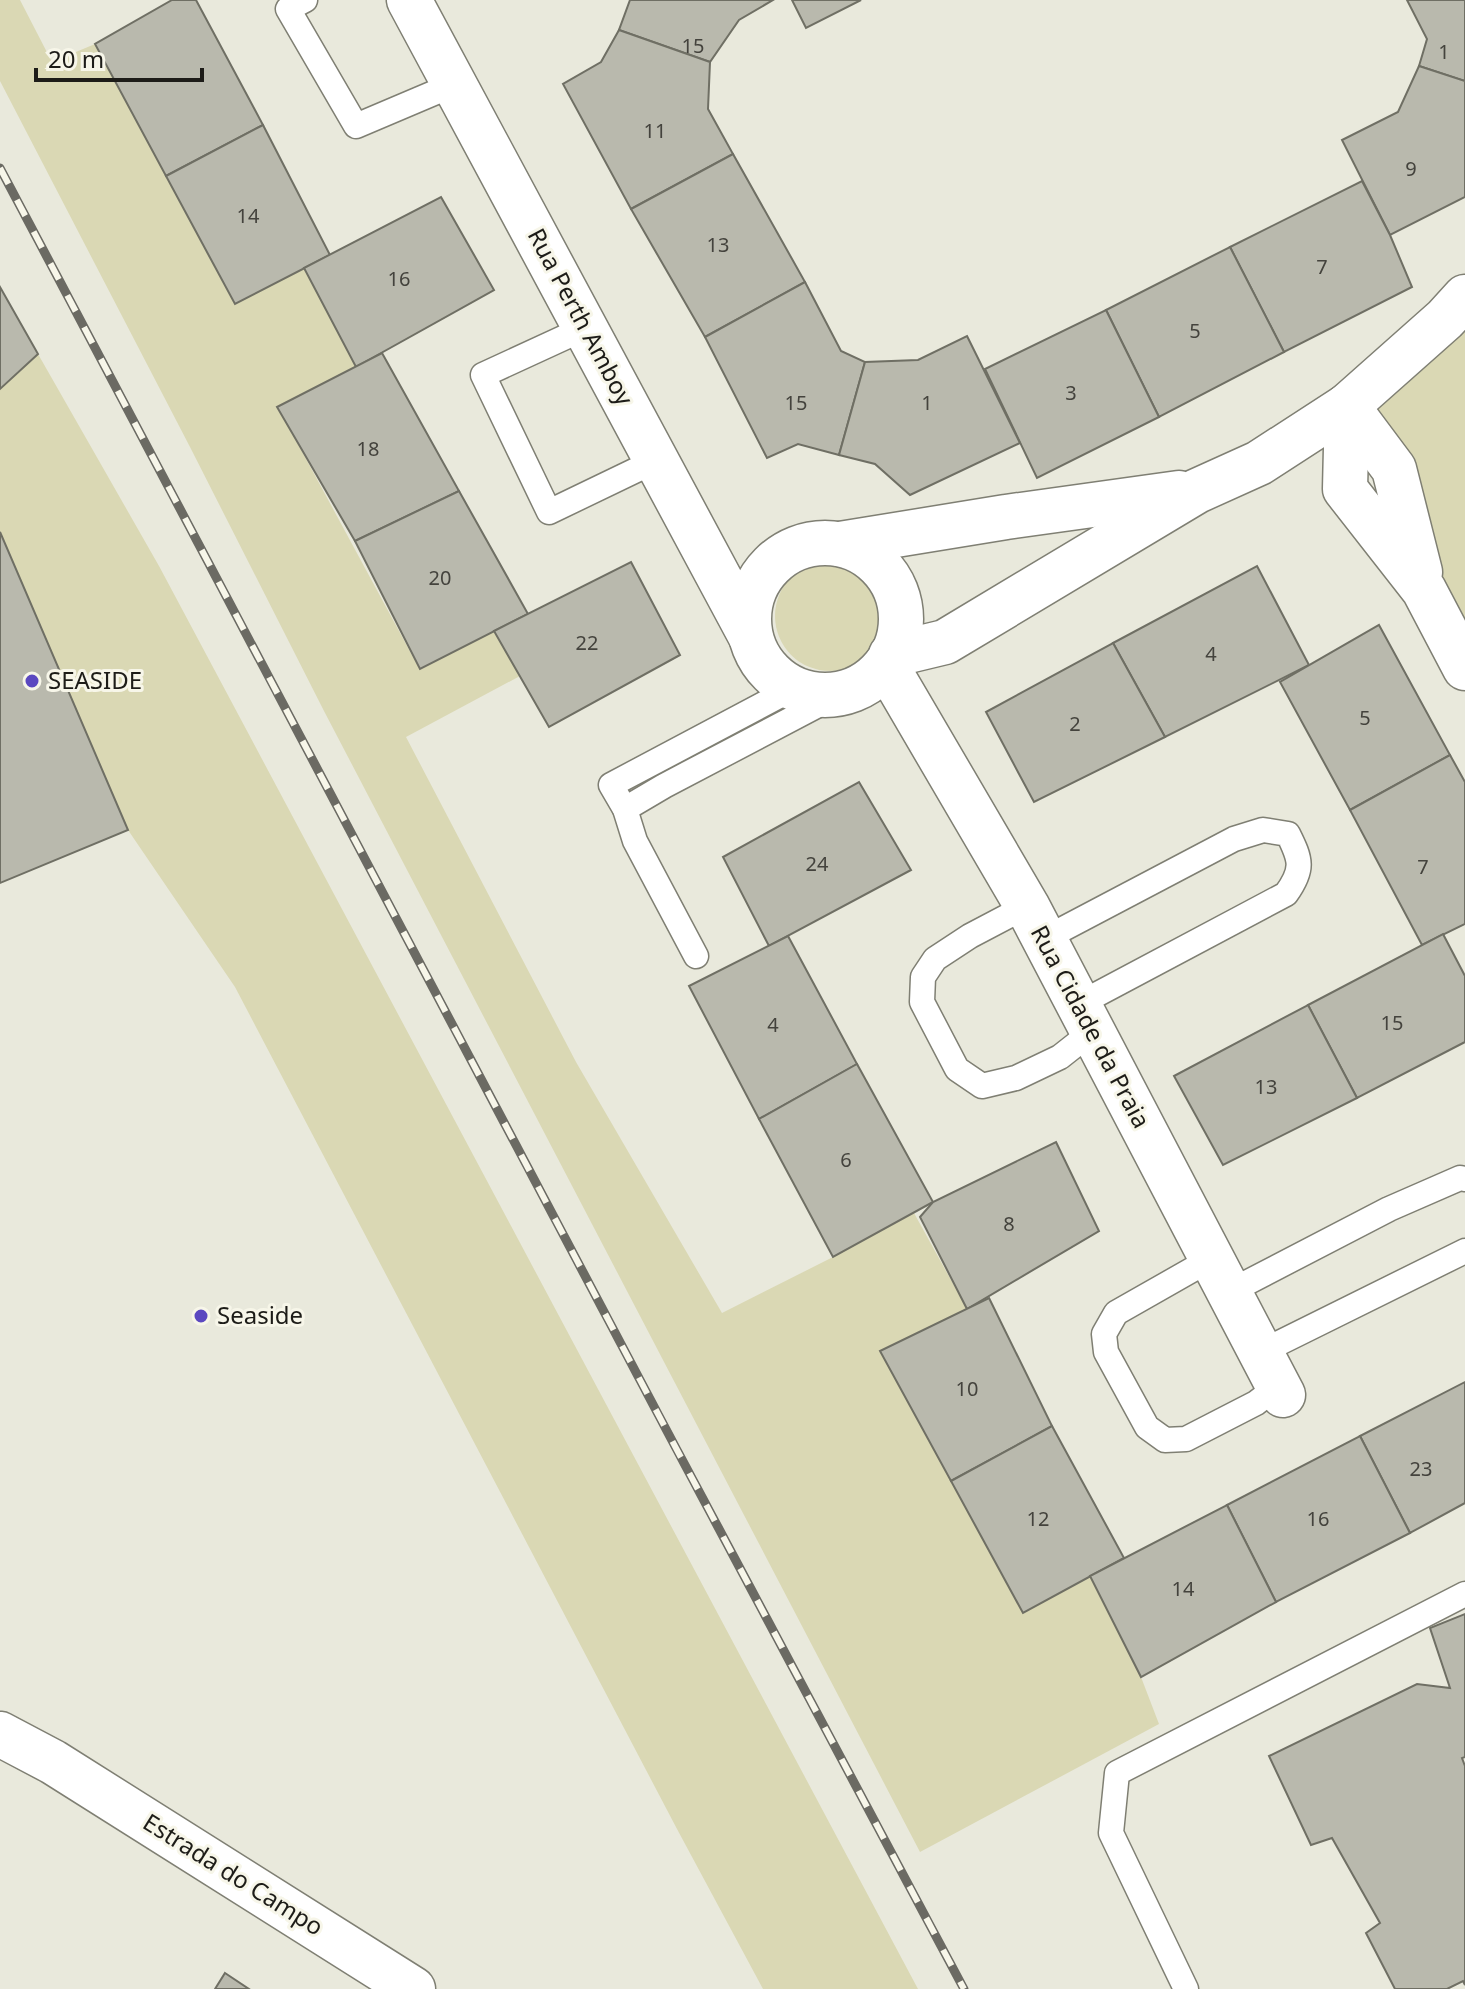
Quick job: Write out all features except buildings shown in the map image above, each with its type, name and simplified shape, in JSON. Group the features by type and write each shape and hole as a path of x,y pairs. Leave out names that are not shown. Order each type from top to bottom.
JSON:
{"street":[{"name":"Rua Perth Amboy","path":"420,4 455,84 750,635"},
{"path":"888,660 945,642 1197,491 1259,463 1347,406 1445,319 1465,297"},
{"path":"1347,406 1394,469 1424,590 1465,668"},
{"path":"840,544 864,553 884,570 897,592 902,617 898,643 874,678 858,688 817,695 794,688 774,676 759,657 750,635 750,610 756,586 771,566 791,551 815,544 840,544 1197,491"},
{"name":"Rua Cidade da Praia","path":"888,660 1036,922 1274,1378"},
{"name":"Estrada do Campo","path":"0,1713 53,1762"},
{"name":"Estrada do Campo","path":"0,1734 53,1762 413,1989"}],"lane":[{"path":"305,0 288,9 356,126 455,84"},
{"path":"585,328 483,375 549,512 657,460"},
{"path":"696,956 635,841 625,809 611,785 794,688"},
{"path":"625,809 841,693"},
{"path":"1263,830 1288,834 1299,855 1298,878 1286,894 1086,1018 1060,1057 1016,1078 982,1086 957,1069 922,1002 923,977 935,959 970,936 1036,922 1234,839 1263,830"},
{"path":"1465,1179 1460,1178 1220,1276 1116,1313 1104,1334 1106,1352 1147,1427 1165,1440 1186,1439 1256,1403 1274,1378 1465,1251"},
{"path":"1186,1989 1111,1833 1117,1773 1465,1594"}],"shaded area":[{"path":"0,0 20,0 52,62 95,44 234,303 304,268 356,367 278,407 419,668 494,631 520,676 406,737 576,1062 722,1313 914,1213 967,1309 881,1352 1023,1613 1090,1576 1141,1677 1159,1724 920,1852 324,711 0,81"},
{"path":"1465,297 1465,668 1347,406"},
{"path":"38,354 159,566 918,1989 763,1989 235,987 128,830 0,532 0,389"},
{"path":"830,561 851,565 869,577 881,595 885,616 881,637 869,655 851,667 830,671 809,667 791,655 779,637 775,616 779,595 791,577 809,565"}],"railway":[{"path":"0,168 964,1989"}],"place":[{"name":"SEASIDE","path":"32,681"},
{"name":"Seaside","path":"201,1316"}]}
